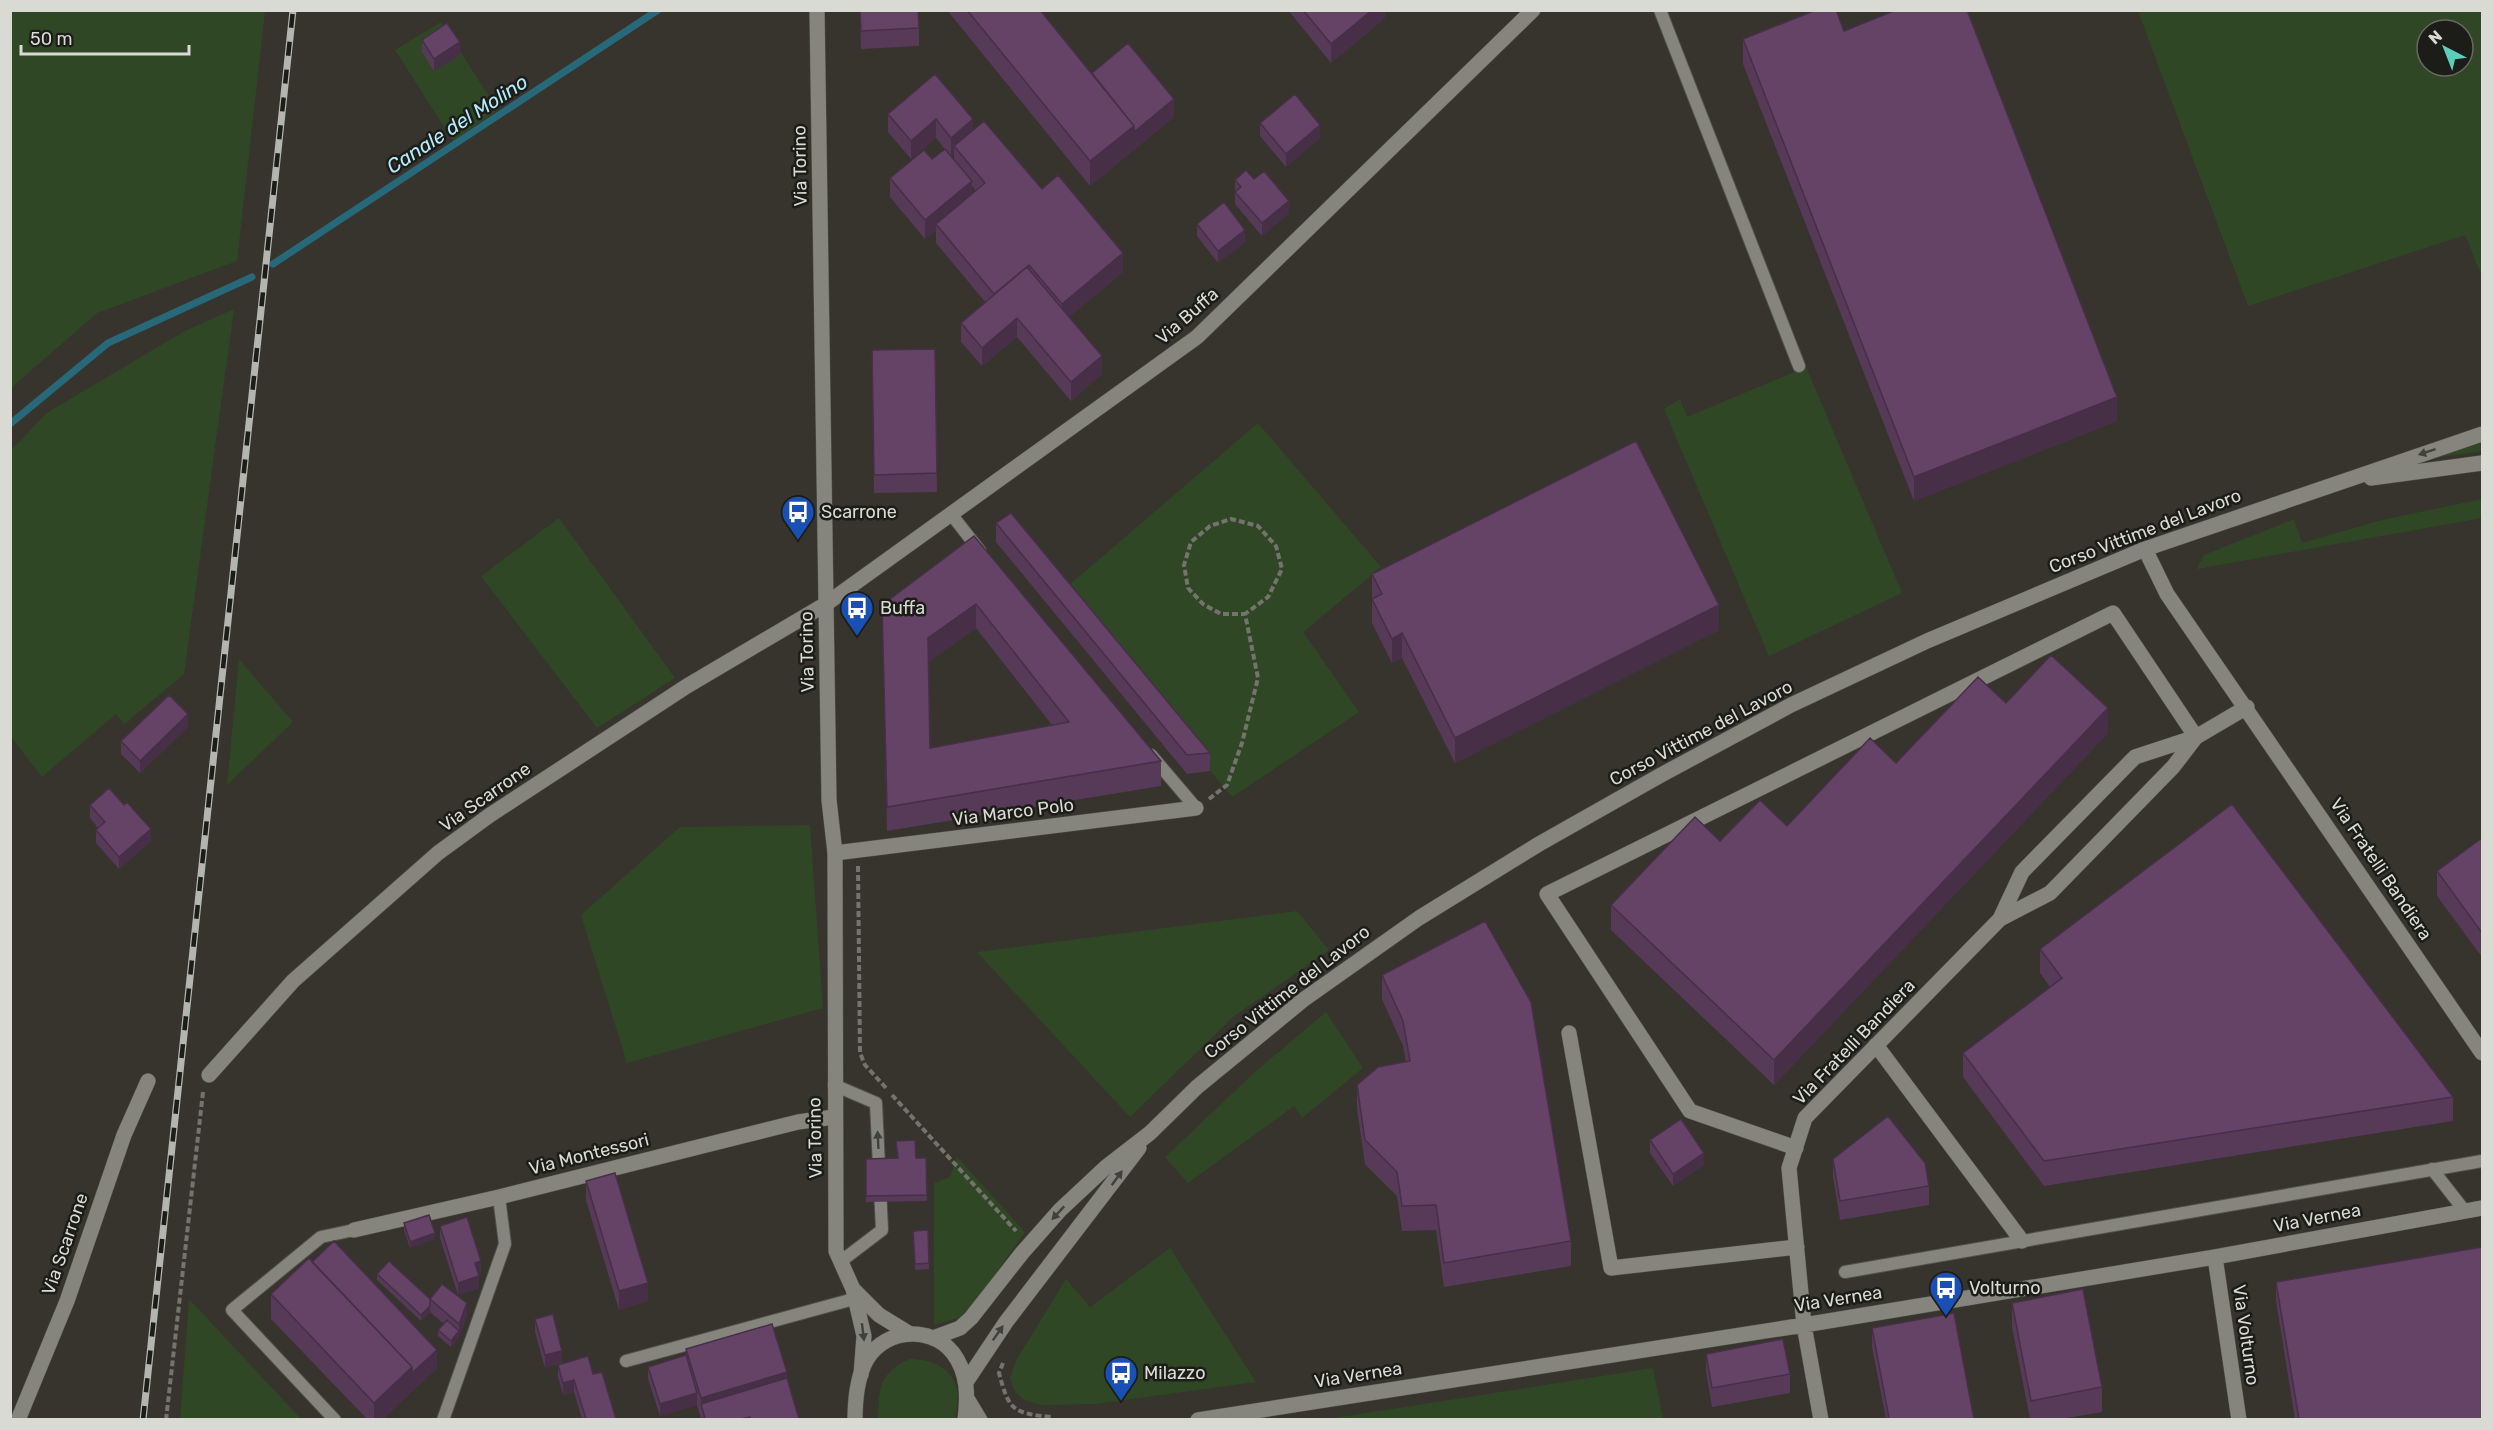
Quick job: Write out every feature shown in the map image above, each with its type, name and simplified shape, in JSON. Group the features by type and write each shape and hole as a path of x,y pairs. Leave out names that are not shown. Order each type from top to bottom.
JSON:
{"street":[{"name":"Via Torino","path":"817,10 829,800 835,853 836,1251 856,1295"},
{"name":"Via Buffa","path":"826,604 1197,337 1533,10"},
{"name":"Corso Vittime del Lavoro","path":"1150,1133 1197,1087 1303,1000 1419,918 1539,844 1791,705 1927,641 2145,549 2482,434"},
{"name":"Corso Vittime del Lavoro","path":"2335,483 2482,463"},
{"name":"Via Fratelli Bandiera","path":"2145,549 2168,594 2482,1053"},
{"name":"Via Scarrone","path":"209,1075 293,981 438,854 490,814 687,686 826,604"},
{"path":"1796,1148 1690,1111 1547,894 2113,613 2196,737"},
{"name":"Via Fratelli Bandiera","path":"2000,919 2022,872 2135,757 2196,737 2247,707"},
{"name":"Via Fratelli Bandiera","path":"1821,1419 1804,1325 1789,1168 1806,1118 2000,919 2050,893 2172,767 2196,737"},
{"name":"Via Marco Polo","path":"835,853 1196,808"},
{"path":"1569,1033 1611,1268 1797,1247"},
{"path":"1876,1045 2022,1241"},
{"name":"Via Scarrone","path":"18,1419 67,1301 124,1135 148,1081"},
{"name":"Via Montessori","path":"354,1230 499,1197 798,1122 834,1117"},
{"path":"933,1338 960,1328 971,1318 1022,1253 1068,1203 1106,1167 1150,1133"},
{"path":"966,1382 1006,1322 1150,1133"},
{"name":"Via Vernea","path":"1198,1419 1804,1325 2215,1257 2482,1208"},
{"name":"Via Volturno","path":"2215,1257 2239,1419"},
{"path":"856,1295 879,1315 910,1334 933,1338 952,1352 966,1382 968,1400 965,1419"},
{"path":"856,1295 864,1336 861,1376"},
{"path":"855,1419 855,1404 864,1364 878,1346 887,1340 910,1334"},
{"path":"968,1400 980,1419"}],"lane":[{"path":"1660,10 1799,366"},
{"path":"951,514 990,562"},
{"path":"1143,745 1196,808"},
{"path":"834,1085 876,1103 882,1230 840,1262"},
{"path":"1845,1272 2482,1161"},
{"path":"2432,1170 2464,1210"},
{"path":"443,1419 505,1244 499,1197"},
{"path":"335,1419 232,1310 321,1237 354,1230"},
{"path":"626,1361 856,1295"}],"path":[{"path":"1231,519 1258,526 1276,546 1282,569 1268,597 1245,614 1221,614 1203,604 1188,588 1184,565 1191,542 1210,526 1231,519"},
{"path":"1196,808 1227,785 1242,743 1258,678 1245,614"},
{"path":"858,851 860,1053 865,1065 1016,1229 1010,1244 1022,1253"},
{"path":"166,1419 196,1141 204,1088 209,1075"},
{"path":"1008,1353 999,1373 1006,1401 1023,1414 1051,1417 1052,1419"}],"green space":[{"path":"11,10 265,11 237,261 97,313 11,388"},
{"path":"2138,11 2482,11 2482,277 2465,235 2248,306"},
{"path":"441,22 498,110 453,141 395,50"},
{"path":"234,309 184,674 124,724 116,714 42,777 11,737 11,450 48,412 185,331"},
{"path":"1806,367 1902,593 1769,656 1664,409 1680,399 1687,417"},
{"path":"1258,423 1381,567 1303,632 1359,712 1232,797 1061,592"},
{"path":"2482,442 2482,451 2414,461"},
{"path":"2482,499 2482,518 2197,569 2204,555 2294,519 2302,543 2382,520"},
{"path":"559,518 675,678 597,728 481,576"},
{"path":"239,659 293,722 227,785"},
{"path":"810,825 823,1008 627,1063 581,915 680,827"},
{"path":"1297,911 1329,950 1233,1017 1130,1117 977,952"},
{"path":"1326,1012 1363,1068 1302,1118 1294,1106 1188,1183 1165,1157 1256,1071"},
{"path":"957,1157 1025,1232 975,1303 958,1318 934,1325 934,1183 950,1177"},
{"path":"1170,1248 1256,1382 1095,1404 1041,1405 1022,1399 1014,1390 1010,1378 1017,1359 1066,1279 1090,1307"},
{"path":"189,1299 301,1419 180,1419"},
{"path":"910,1359 933,1363 946,1370 951,1376 958,1394 955,1419 878,1419 880,1390 883,1383 892,1370"},
{"path":"1653,1368 1663,1419 1328,1419"}],"building":[{"path":"860,10 918,10 919,28 861,31"},
{"path":"967,10 1040,10 1134,126 1090,161"},
{"path":"1303,10 1372,10 1331,44"},
{"path":"1816,10 1836,10 1844,31 1896,10 1967,10 2117,397 1914,477 1743,39"},
{"path":"447,23 460,42 434,59 422,40"},
{"path":"1128,43 1174,99 1134,132 1134,126 1092,73"},
{"path":"935,74 973,119 951,138 936,119 911,141 888,114"},
{"path":"1295,94 1320,125 1286,154 1260,123"},
{"path":"984,121 1042,189 1058,175 1123,253 1062,304 1029,265 994,294 936,224 985,183 954,146"},
{"path":"945,149 972,181 925,220 890,178 924,150 932,159"},
{"path":"1246,170 1254,179 1264,171 1289,201 1262,223 1235,192 1241,187 1235,180"},
{"path":"1224,202 1245,230 1218,251 1197,224"},
{"path":"1027,267 1102,356 1071,382 1017,318 982,348 961,323"},
{"path":"935,349 937,473 874,475 872,350"},
{"path":"1636,441 1719,605 1455,738 1402,633 1392,639 1372,599 1382,594 1372,574"},
{"path":"1011,513 1210,753 1187,755 996,523"},
{"path":"974,536 1161,761 887,807 882,605","holes":["976,604 1069,722 930,748 928,638"]},
{"path":"2051,655 2108,708 1774,1060 1611,905 1695,817 1720,841 1760,800 1787,826 1870,738 1896,763 1978,677 2006,703"},
{"path":"169,695 188,714 140,761 121,741"},
{"path":"109,788 124,805 127,802 151,829 119,857 96,830 105,822 90,805"},
{"path":"2232,804 2453,1097 2044,1161 1963,1053 2062,978 2040,949"},
{"path":"2482,838 2482,933 2437,871"},
{"path":"1485,921 1531,1002 1571,1241 1444,1263 1436,1205 1402,1206 1397,1172 1365,1140 1357,1085 1378,1067 1410,1061 1403,1021 1382,975"},
{"path":"1888,1116 1925,1163 1929,1186 1840,1201 1833,1159"},
{"path":"1681,1119 1704,1153 1673,1174 1650,1140"},
{"path":"915,1140 916,1158 926,1158 927,1195 866,1196 866,1159 898,1158 896,1141"},
{"path":"615,1173 648,1283 619,1291 586,1181"},
{"path":"429,1215 435,1233 410,1242 404,1223"},
{"path":"467,1217 481,1261 475,1263 479,1276 458,1283 440,1226"},
{"path":"928,1230 929,1263 915,1264 913,1231"},
{"path":"334,1241 437,1350 412,1373 412,1367 312,1262"},
{"path":"2482,1247 2482,1419 2299,1419 2276,1282"},
{"path":"309,1258 412,1367 374,1403 271,1294"},
{"path":"389,1261 430,1299 430,1306 421,1315 377,1274"},
{"path":"442,1284 467,1303 459,1324 430,1299"},
{"path":"2083,1289 2102,1387 2031,1401 2012,1303"},
{"path":"1954,1313 1974,1419 1883,1419 1889,1418 1872,1328"},
{"path":"553,1314 562,1351 545,1355 535,1319"},
{"path":"447,1320 459,1331 451,1341 438,1330"},
{"path":"772,1324 787,1372 701,1398 686,1349"},
{"path":"1783,1339 1790,1374 1712,1388 1706,1354"},
{"path":"686,1355 697,1393 660,1404 648,1367"},
{"path":"588,1356 593,1374 602,1372 616,1419 586,1419 574,1380 563,1383 558,1365"},
{"path":"787,1378 799,1419 751,1419 750,1417 705,1419 701,1404"}],"waterway":[{"name":"Canale del Molino","path":"273,264 658,10"},
{"name":"Canale del Molino","path":"10,424 108,343 252,277"}],"railway":[{"path":"143,1420 293,10"}],"place":[{"name":"Scarrone","path":"798,541"},
{"name":"Buffa","path":"857,637"},
{"name":"Volturno","path":"1946,1317"},
{"name":"Milazzo","path":"1121,1402"}]}
